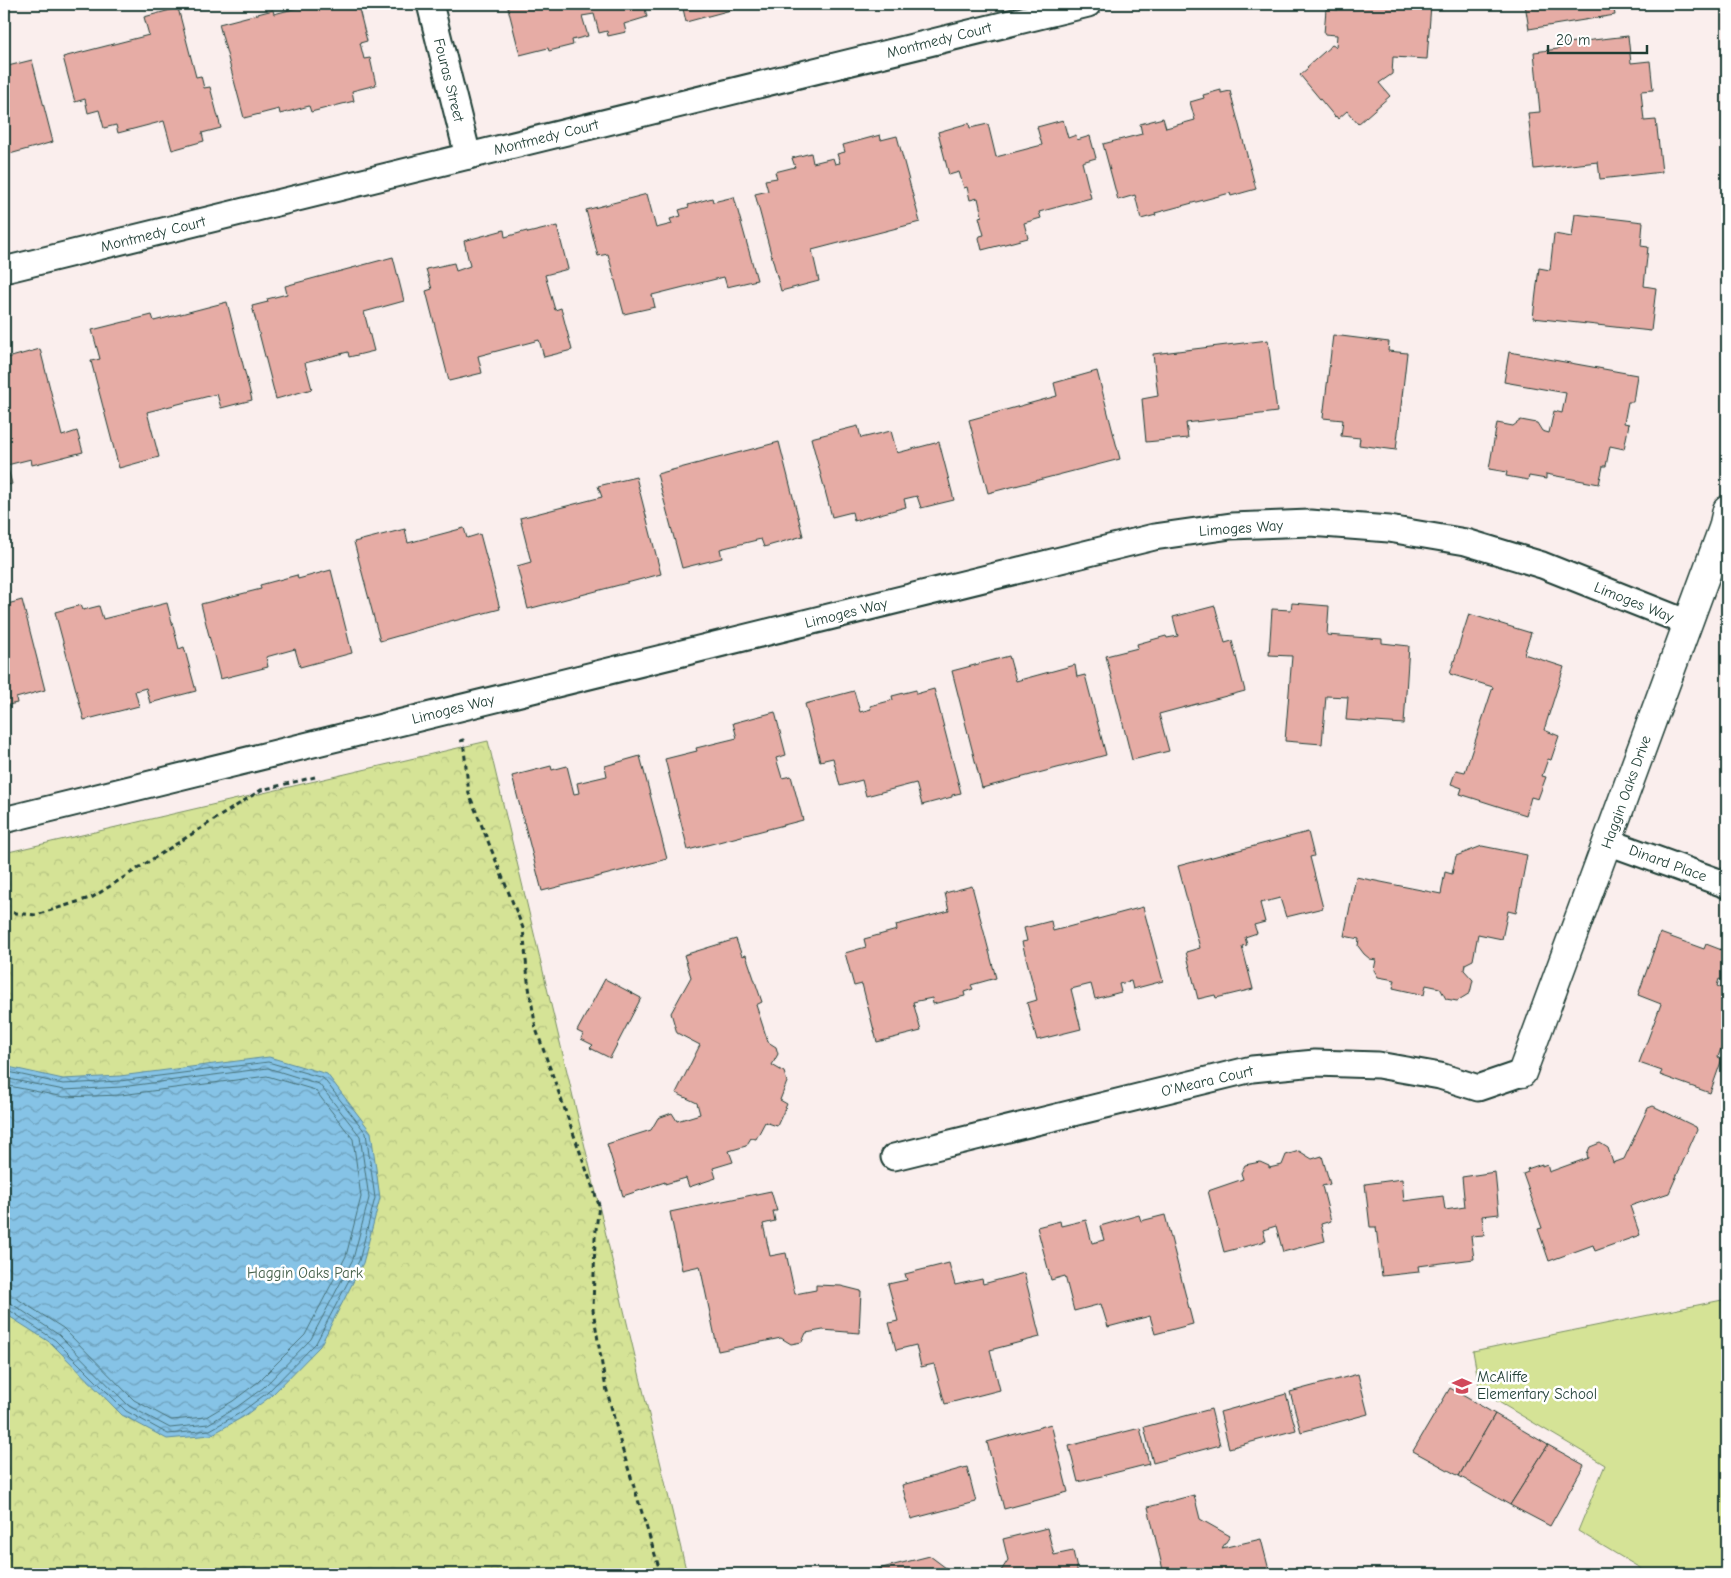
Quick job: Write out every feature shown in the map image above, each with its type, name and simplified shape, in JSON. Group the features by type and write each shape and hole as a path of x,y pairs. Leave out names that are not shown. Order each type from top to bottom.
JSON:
{"street":[{"name":"Fouras Street","path":"430,4 468,156"},
{"name":"Montmedy Court","path":"4,270 1088,4"},
{"name":"Haggin Oaks Drive","path":"1522,1072 1688,624 1723,528 1727,510"},
{"name":"Limoges Way","path":"4,820 1154,537 1232,526 1310,523 1389,529 1466,542 1542,565 1688,624"},
{"name":"Dinard Place","path":"1608,842 1727,885"},
{"name":"O'Meara Court","path":"894,1157 1252,1069 1315,1063 1378,1065 1440,1076 1478,1088 1522,1072"}],"path":[{"path":"454,742 463,740 469,794 523,928 528,981 536,1029 599,1205 595,1238 593,1310 605,1383 624,1454 661,1574"},
{"path":"4,912 36,915 93,897 261,790 318,776"}],"green space":[{"name":"Haggin Oaks Park","path":"488,741 687,1574 4,1574 4,853"},
{"path":"1727,1299 1727,1574 1650,1574 1578,1531 1605,1465 1480,1391 1473,1351"}],"water":[{"path":"269,1057 327,1074 371,1132 380,1198 363,1263 320,1346 271,1396 243,1417 211,1435 167,1439 122,1415 51,1343 4,1313 4,1066 63,1079 120,1076"}],"building":[{"path":"300,4 362,4 358,5 367,41 360,43 364,59 370,58 376,85 352,91 354,101 311,112 309,106 280,114 279,109 244,118 219,24 273,10 274,14 301,7"},
{"path":"507,4 644,4 647,17 624,24 626,32 608,36 607,31 599,33 594,14 582,16 588,36 572,40 573,45 549,51 548,48 520,55"},
{"path":"682,4 742,4 742,7 686,22"},
{"path":"1339,4 1431,4 1427,59 1393,57 1392,74 1379,83 1390,96 1358,124 1347,111 1338,119 1335,117 1300,75 1332,45 1336,47 1337,35 1324,34 1326,9 1338,10"},
{"path":"1525,4 1613,4 1615,15 1529,29"},
{"path":"178,8 196,77 201,76 204,88 210,87 221,128 202,133 204,141 172,150 164,121 118,133 116,125 104,128 99,110 88,113 85,99 75,102 63,57 149,35 144,17"},
{"path":"1628,36 1631,63 1650,61 1653,90 1641,91 1644,121 1656,120 1662,172 1600,179 1598,162 1534,169 1528,113 1540,112 1534,52 1558,49 1558,44"},
{"path":"32,60 53,142 6,155 8,164 4,165 4,67"},
{"path":"1221,90 1221,93 1230,91 1256,189 1231,196 1230,193 1155,213 1156,215 1141,219 1135,195 1118,200 1103,144 1142,134 1140,124 1163,118 1166,128 1195,120 1190,102 1204,98 1203,95"},
{"path":"1063,120 1068,138 1076,135 1077,140 1090,136 1096,158 1082,162 1091,198 1039,212 1041,218 1024,223 1028,238 982,250 979,238 984,235 979,217 982,216 978,198 970,200 967,187 964,188 959,172 949,175 938,132 969,123 970,128 988,124 996,157 1042,145 1037,127"},
{"path":"880,135 881,140 897,136 920,222 812,250 819,281 781,291 755,194 768,191 765,180 777,178 775,172 795,167 792,158 811,153 813,163 833,158 835,164 840,163 837,154 845,152 843,145"},
{"path":"647,194 656,228 672,224 670,219 681,216 679,210 689,207 688,205 712,198 713,202 734,197 757,280 727,287 724,277 652,295 655,307 624,314 608,254 598,256 586,210"},
{"path":"1575,214 1643,222 1641,246 1648,247 1644,286 1656,288 1651,331 1533,318 1539,268 1550,270 1554,234 1572,237"},
{"path":"557,226 568,269 545,275 555,310 561,308 572,350 544,357 539,340 478,356 482,373 449,381 426,291 432,289 426,269 454,263 456,271 470,266 464,241 504,230 505,237"},
{"path":"393,257 404,301 364,312 374,351 349,357 348,352 305,363 312,389 276,399 252,306 268,302 267,299 287,294 285,286"},
{"path":"227,302 252,400 221,408 217,394 147,412 159,457 119,468 91,361 100,359 92,330 152,315 154,321"},
{"path":"1333,335 1389,342 1388,351 1407,353 1396,450 1359,445 1360,438 1341,436 1343,420 1323,418"},
{"path":"1268,340 1277,412 1186,423 1188,438 1146,442 1142,399 1158,396 1153,354"},
{"path":"40,349 62,436 77,431 83,452 32,465 31,459 7,465 12,484 4,486 4,359"},
{"path":"1509,352 1637,375 1633,402 1628,402 1624,423 1629,424 1624,449 1610,446 1606,466 1603,466 1599,484 1546,474 1546,479 1529,476 1528,480 1506,476 1507,472 1489,469 1497,423 1513,426 1521,420 1537,423 1542,431 1549,433 1554,411 1562,413 1566,393 1504,382"},
{"path":"1097,371 1120,459 988,493 969,420 1057,396 1054,383"},
{"path":"858,426 861,438 891,431 897,453 939,442 954,500 921,508 917,496 904,499 906,507 854,521 852,512 832,517 811,438"},
{"path":"779,442 803,536 764,547 761,539 720,549 722,558 682,568 657,474"},
{"path":"636,477 661,574 528,609 517,566 531,562 520,518 602,497 598,486"},
{"path":"464,528 467,538 480,534 500,609 380,641 354,542 405,529 408,543"},
{"path":"331,570 352,653 300,667 295,649 266,657 268,667 220,679 201,604 261,589 260,585 297,575 298,579"},
{"path":"22,600 45,690 16,698 17,703 4,706 4,605"},
{"path":"167,603 179,649 184,647 196,691 150,703 146,688 135,691 139,706 84,720 55,612 81,605 83,610 99,606 103,619"},
{"path":"1292,603 1329,606 1327,635 1382,639 1382,643 1409,646 1404,724 1346,720 1348,697 1326,696 1322,744 1285,741 1292,656 1269,655 1272,609 1291,610"},
{"path":"1215,606 1225,643 1232,641 1245,691 1159,714 1169,751 1132,760 1106,656 1138,648 1137,644 1166,636 1167,638 1178,636 1173,617"},
{"path":"1469,614 1531,633 1524,654 1564,667 1544,730 1559,736 1551,760 1548,759 1542,776 1546,777 1538,799 1531,797 1526,815 1460,794 1462,788 1451,784 1456,770 1465,772 1493,687 1450,674"},
{"path":"1009,656 1016,681 1075,665 1077,677 1085,675 1106,755 982,788 952,671"},
{"path":"934,689 961,793 922,805 916,783 866,796 862,780 840,786 833,758 820,761 805,704 854,691 860,712 871,709 870,706 893,700 892,696 916,690 916,694"},
{"path":"775,712 786,755 776,758 782,778 791,776 803,820 688,850 665,759 697,751 696,748 737,738 733,723"},
{"path":"640,756 667,859 542,891 512,776 551,766 552,770 567,766 574,794 579,793 577,783 607,776 605,766"},
{"path":"1308,832 1314,856 1310,857 1323,908 1286,917 1280,898 1260,903 1265,922 1254,925 1257,933 1245,937 1247,945 1242,946 1253,989 1216,998 1215,995 1198,999 1186,952 1200,948 1178,866"},
{"path":"1482,846 1527,855 1516,913 1508,911 1502,939 1478,934 1473,960 1465,964 1464,970 1473,980 1470,993 1457,1001 1446,999 1440,988 1426,985 1424,995 1393,988 1395,980 1378,977 1374,970 1376,960 1370,959 1364,954 1358,946 1359,939 1344,936 1356,877 1441,894 1445,872 1452,874 1456,856"},
{"path":"972,886 996,978 971,985 973,989 964,992 965,996 933,1004 932,998 913,1002 921,1031 877,1042 862,984 854,986 845,953 866,947 864,939 897,930 896,925 949,911 945,893"},
{"path":"1143,907 1163,981 1133,989 1131,981 1119,984 1121,992 1095,999 1091,984 1071,989 1081,1029 1037,1040 1027,1003 1037,1000 1022,942 1027,941 1024,928 1051,921 1053,931"},
{"path":"1660,933 1704,949 1706,944 1727,952 1727,982 1719,979 1717,986 1727,990 1727,1032 1718,1057 1722,1059 1710,1093 1660,1075 1662,1071 1639,1063 1661,1004 1638,995"},
{"path":"736,939 742,956 746,955 762,1002 756,1005 768,1042 776,1047 778,1054 772,1065 784,1072 787,1082 780,1100 787,1104 777,1126 765,1122 756,1139 751,1138 746,1146 729,1151 733,1162 713,1168 716,1178 689,1187 686,1178 665,1184 665,1182 623,1196 607,1144 651,1130 658,1118 672,1113 677,1121 700,1114 697,1103 676,1093 700,1045 677,1033 671,1013 691,977 684,955"},
{"path":"605,979 641,998 610,1058 590,1048 593,1045 581,1039 583,1034 577,1031"},
{"path":"1653,1106 1696,1127 1697,1130 1669,1193 1630,1206 1640,1235 1595,1251 1593,1245 1549,1261 1538,1229 1542,1228 1523,1174 1528,1172 1527,1169 1542,1164 1542,1166 1547,1164 1549,1172 1588,1158 1587,1154 1590,1147 1600,1143 1608,1148 1613,1163 1624,1159 1648,1108"},
{"path":"1299,1151 1312,1159 1322,1156 1330,1184 1322,1186 1331,1221 1321,1224 1325,1241 1283,1252 1276,1226 1263,1230 1266,1241 1224,1252 1208,1191 1243,1179 1241,1173 1245,1165 1260,1162 1269,1166 1269,1168 1282,1165 1286,1155"},
{"path":"1495,1172 1499,1214 1482,1216 1484,1235 1471,1236 1474,1259 1418,1266 1419,1272 1382,1276 1376,1227 1370,1227 1365,1184 1402,1179 1404,1201 1443,1196 1445,1210 1465,1207 1462,1177"},
{"path":"771,1191 777,1211 773,1211 775,1221 763,1224 770,1256 786,1253 795,1294 816,1290 816,1285 841,1286 861,1291 859,1333 823,1330 806,1333 802,1342 791,1344 781,1338 718,1351 700,1266 682,1270 670,1212"},
{"path":"1139,1215 1141,1221 1165,1215 1193,1324 1155,1334 1150,1316 1108,1327 1101,1304 1074,1311 1065,1276 1051,1280 1037,1227 1060,1221 1061,1226 1086,1220 1092,1243 1104,1240 1100,1226"},
{"path":"949,1263 955,1285 982,1279 983,1284 1024,1273 1040,1337 990,1350 1000,1390 945,1404 934,1364 921,1367 916,1345 896,1350 889,1323 898,1321 888,1284 907,1280 905,1274"},
{"path":"1358,1374 1368,1414 1301,1432 1290,1392"},
{"path":"1450,1388 1495,1414 1459,1476 1413,1451"},
{"path":"1286,1394 1296,1430 1229,1448 1220,1412"},
{"path":"1211,1409 1220,1445 1153,1463 1144,1427"},
{"path":"1495,1414 1548,1445 1510,1505 1459,1476"},
{"path":"1051,1424 1068,1492 1004,1509 987,1442"},
{"path":"1140,1428 1149,1464 1078,1482 1069,1446"},
{"path":"1548,1445 1584,1465 1550,1526 1510,1505"},
{"path":"967,1467 976,1502 911,1519 902,1485"},
{"path":"1194,1495 1200,1519 1230,1536 1222,1548 1261,1539 1270,1574 1164,1574 1148,1507"},
{"path":"1047,1528 1054,1555 1073,1551 1078,1574 999,1574 1008,1560 1003,1539"},
{"path":"930,1556 954,1574 871,1574 874,1570"}],"place":[{"name":"McAliffe Elementary School","path":"1462,1386"}]}
